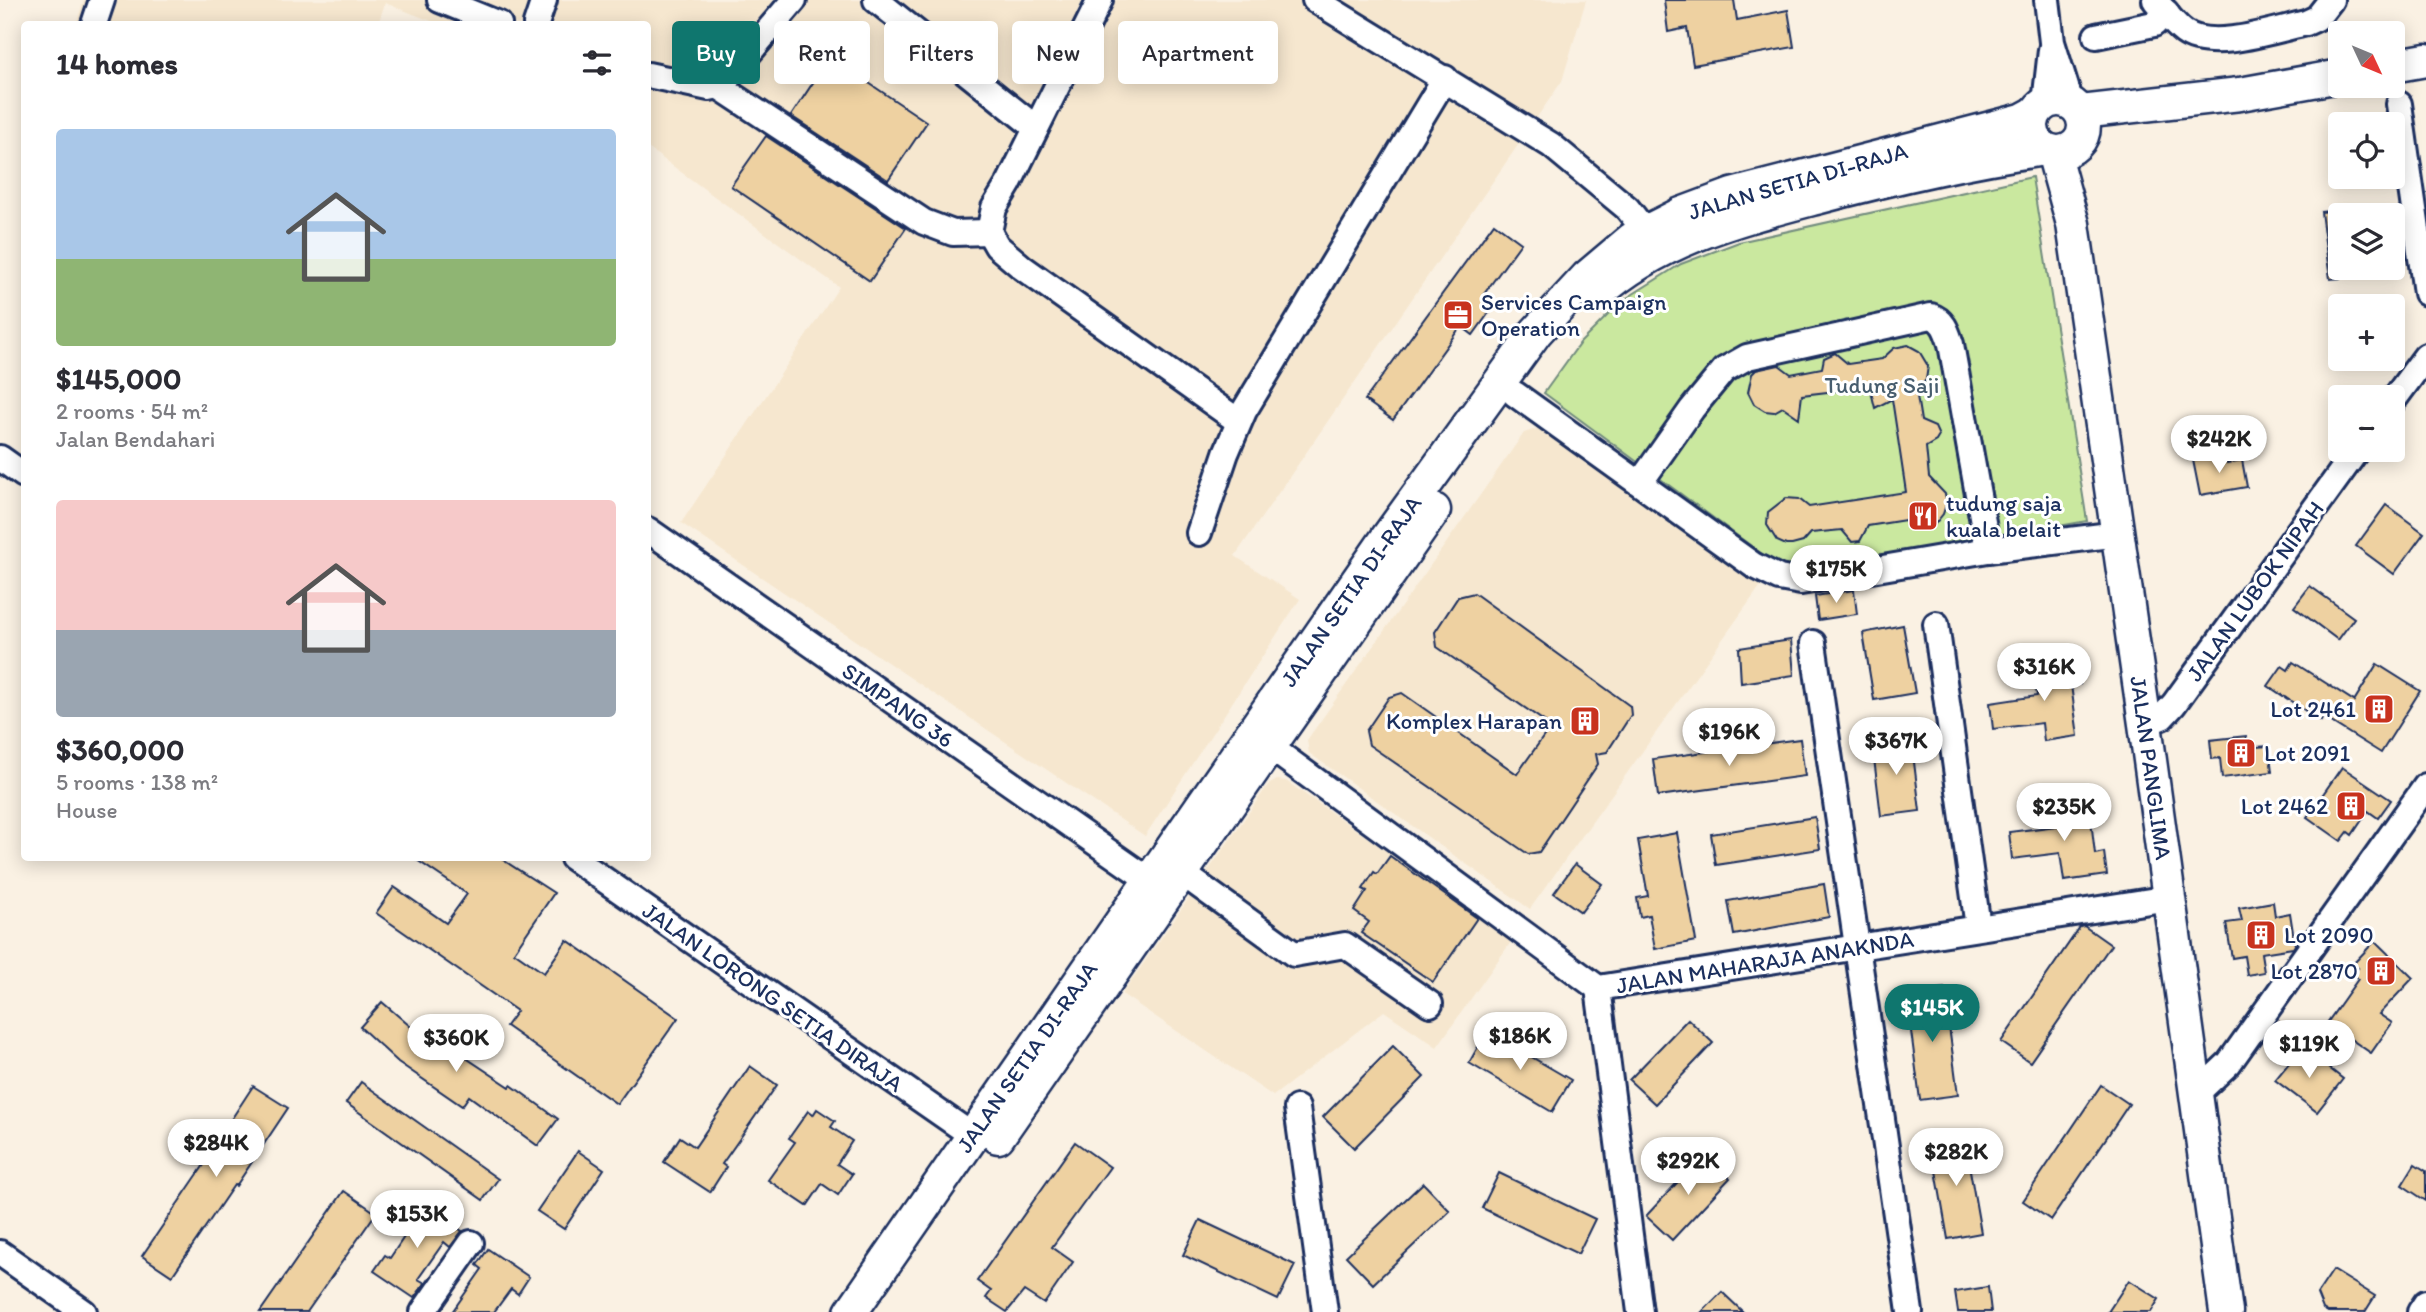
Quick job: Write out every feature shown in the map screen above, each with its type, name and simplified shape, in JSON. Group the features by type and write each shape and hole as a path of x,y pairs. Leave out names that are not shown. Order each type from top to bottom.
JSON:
{"main road":[{"path":"2405,64 2426,60"},
{"path":"2061,127 2328,78"},
{"name":"JALAN SETIA DI-RAJA","path":"851,1312 1389,535 1536,332 1567,298 1611,255 1645,231 1732,195 2022,120 2061,127"},
{"name":"JALAN PANGLIMA","path":"2061,127 2226,1312"},
{"name":"JALAN SETIA DI-RAJA","path":"877,1312 1515,394 1550,347 1593,298 1626,271 1685,238 1726,222 1938,168 2061,127"}],"street":[{"path":"95,21 102,0"},
{"path":"440,0 492,21"},
{"path":"537,21 544,0"},
{"path":"651,76 709,88 718,86 794,0"},
{"path":"876,0 1036,128"},
{"path":"1100,0 994,208 989,232 998,246 1023,268 1238,421"},
{"path":"1315,0 1551,145 1627,208 1645,231"},
{"name":"JALAN PANGLIMA","path":"2047,0 2061,127"},
{"path":"2096,36 2154,24 2160,6 2183,31 2196,38 2230,39 2306,23 2317,18 2331,0"},
{"path":"1199,533 1238,421 1445,78"},
{"path":"718,86 924,222 953,233 989,232"},
{"path":"2399,104 2426,293"},
{"path":"1640,484 1692,409 1724,370 1747,357 1931,316 1939,318 1947,330 1951,344 1988,550"},
{"path":"2405,385 2426,356"},
{"path":"1515,394 1754,565 1779,578 1801,582 1988,550 2118,534"},
{"path":"0,458 21,473"},
{"name":"JALAN LUBOK NIPAH","path":"2145,724 2162,716 2174,704 2348,462"},
{"name":"SIMPANG 36","path":"651,532 1149,880"},
{"path":"1936,624 1978,927"},
{"path":"1813,643 1910,1312"},
{"name":"JALAN MAHARAJA ANAKNDA","path":"1270,747 1598,988 2169,898"},
{"path":"2196,1094 2229,1063 2426,786"},
{"name":"JALAN LORONG SETIA DIRAJA","path":"577,861 973,1136"},
{"path":"1182,873 1294,954 1345,945 1430,1004"},
{"path":"1598,988 1640,1312"},
{"path":"1297,1108 1325,1312"},
{"path":"423,1312 471,1243"},
{"path":"0,1253 84,1312"},
{"path":"2420,1312 2426,1303"}],"shaded area":[{"path":"84,0 1586,0 1562,81 1235,556 1300,599 1145,836 681,523 839,287 651,150 651,21 431,21 385,3 379,21 77,21"},
{"path":"1542,427 1762,584 1530,909 1309,753 1307,740 1524,433"},
{"path":"1277,780 1286,781 1513,939 1437,1047 1384,1011 1273,1096 1122,994 1268,785"}],"green space":[{"name":"Tudung Saji","path":"2032,177 2087,521 1817,569 1777,565 1544,393 1580,343 1622,301 1681,264 1739,242"}],"building":[{"path":"1664,0 1734,0 1737,20 1788,10 1794,47 1693,65 1687,28 1668,32"},
{"path":"812,84 870,84 927,122 888,180 791,116"},
{"path":"766,136 906,228 870,281 731,186"},
{"path":"2328,211 2328,264 2321,212"},
{"name":"Services Campaign Operation","path":"1494,223 1521,243 1484,294 1496,303 1473,335 1461,326 1393,420 1365,400"},
{"path":"1908,345 1919,351 1928,366 1926,380 1916,390 1921,421 1935,427 1939,436 1926,447 1929,477 1945,494 1947,502 1943,514 1935,524 1929,526 1916,526 1905,520 1868,526 1860,541 1852,542 1842,530 1811,533 1803,542 1792,545 1777,541 1767,525 1768,512 1786,498 1799,499 1809,507 1906,492 1892,399 1875,408 1870,387 1802,395 1799,418 1783,407 1774,412 1765,411 1754,404 1748,392 1752,374 1756,370 1779,365 1791,374 1822,368 1824,358 1835,353 1848,364 1882,359 1894,348"},
{"path":"2225,454 2227,463 2242,460 2247,487 2200,495 2193,460"},
{"path":"2386,505 2424,533 2394,574 2356,546"},
{"path":"2310,586 2354,618 2338,640 2294,607"},
{"path":"1854,590 1857,614 1818,620 1815,596"},
{"name":"Komplex Harapan","path":"1474,593 1630,706 1631,715 1607,752 1596,754 1598,764 1539,852 1528,854 1369,745 1366,731 1389,697 1402,693 1517,774 1551,726 1437,647 1435,632 1458,597"},
{"path":"1903,625 1915,693 1874,700 1863,633"},
{"path":"1791,640 1794,675 1741,683 1739,648"},
{"path":"2077,661 2080,684 2071,685 2078,736 2044,741 2042,723 1993,729 1990,703 2037,696 2033,667"},
{"path":"2293,662 2354,701 2377,664 2420,691 2381,753 2323,717 2321,721 2268,686 2282,666 2288,670"},
{"name":"Lot 2091","path":"2246,736 2247,744 2255,743 2256,747 2269,746 2272,772 2222,778 2220,758 2212,759 2210,740"},
{"path":"1911,738 1920,811 1881,816 1872,742"},
{"path":"1800,739 1805,776 1658,796 1653,759"},
{"name":"Lot 2462","path":"2342,767 2391,800 2378,818 2368,811 2352,835 2348,832 2341,841 2307,817"},
{"path":"2089,803 2095,854 2104,852 2107,875 2064,881 2060,853 2012,859 2009,832 2057,826 2055,808"},
{"path":"1815,817 1820,849 1716,865 1711,834"},
{"path":"1677,833 1696,941 1655,949 1649,915 1640,917 1637,898 1648,896 1638,840"},
{"path":"1390,856 1477,918 1433,982 1361,933 1369,922 1354,911 1367,891 1363,889 1374,872 1377,874"},
{"path":"418,861 505,861 554,893 514,952 544,973 567,940 678,1018 617,1104 506,1026 517,1011 376,913 394,887 446,923 467,894"},
{"path":"1575,864 1602,884 1581,912 1554,893"},
{"path":"1824,884 1829,917 1734,935 1728,901"},
{"name":"Lot 2090","path":"2273,902 2275,916 2290,913 2295,945 2293,948 2261,953 2264,972 2247,975 2244,956 2232,958 2226,923 2242,921 2239,908"},
{"path":"2084,926 2111,945 2030,1062 2001,1042 2080,927"},
{"path":"2375,941 2413,978 2379,1014 2392,1023 2371,1053 2327,1023 2358,979 2353,973 2358,968 2353,964"},
{"path":"1944,988 1958,1095 1920,1100 1906,993"},
{"path":"382,1002 418,1033 421,1028 510,1087 511,1085 558,1119 538,1146 469,1096 462,1106 398,1062 360,1027"},
{"path":"1688,1019 1713,1043 1655,1104 1629,1080"},
{"path":"1487,1031 1571,1080 1552,1112 1469,1063"},
{"path":"1393,1046 1424,1077 1354,1148 1323,1117"},
{"path":"2302,1047 2343,1079 2317,1112 2275,1080"},
{"path":"750,1066 777,1085 722,1164 726,1167 710,1192 664,1162 680,1137 695,1147"},
{"path":"361,1082 498,1179 483,1200 346,1103"},
{"path":"2101,1085 2129,1104 2051,1220 2023,1201"},
{"path":"253,1086 288,1108 172,1276 142,1256 204,1165 202,1164"},
{"path":"817,1109 835,1121 831,1127 852,1141 837,1164 852,1174 838,1195 822,1184 807,1206 768,1180 795,1142 789,1138 808,1111 813,1115"},
{"path":"1964,1136 1981,1233 1948,1239 1931,1142"},
{"path":"1075,1142 1110,1167 1052,1247 1073,1262 1044,1304 1024,1291 1007,1312 986,1298 991,1291 977,1281"},
{"path":"578,1151 604,1169 564,1229 537,1211"},
{"path":"1704,1154 1730,1178 1672,1240 1646,1216"},
{"path":"2415,1164 2426,1171 2426,1201 2402,1185"},
{"path":"1499,1173 1595,1219 1578,1254 1482,1208"},
{"path":"1423,1183 1450,1211 1373,1284 1346,1256"},
{"path":"344,1191 376,1213 307,1312 260,1312"},
{"path":"421,1202 462,1231 450,1247 444,1242 418,1279 425,1283 414,1298 374,1271 385,1255 390,1258 414,1222 409,1219"},
{"path":"1200,1220 1295,1265 1278,1300 1183,1255"},
{"path":"488,1249 529,1277 518,1294 511,1289 494,1312 452,1312 482,1269 477,1265"},
{"path":"2333,1270 2375,1296 2365,1312 2328,1312 2323,1309 2317,1294"},
{"path":"2129,1280 2159,1299 2151,1312 2108,1312"},
{"path":"1988,1287 1991,1312 1958,1312 1955,1292"},
{"path":"1722,1292 1743,1312 1702,1312"}],"place":[{"name":"Services Campaign Operation","path":"1458,315"},
{"name":"tudung saja kuala belait","path":"1923,516"},
{"name":"Lot 2461","path":"2379,709"},
{"name":"Komplex Harapan","path":"1585,721"},
{"name":"Lot 2091","path":"2241,753"},
{"name":"Lot 2462","path":"2351,806"},
{"name":"Lot 2090","path":"2261,935"},
{"name":"Lot 2870","path":"2381,971"}]}
